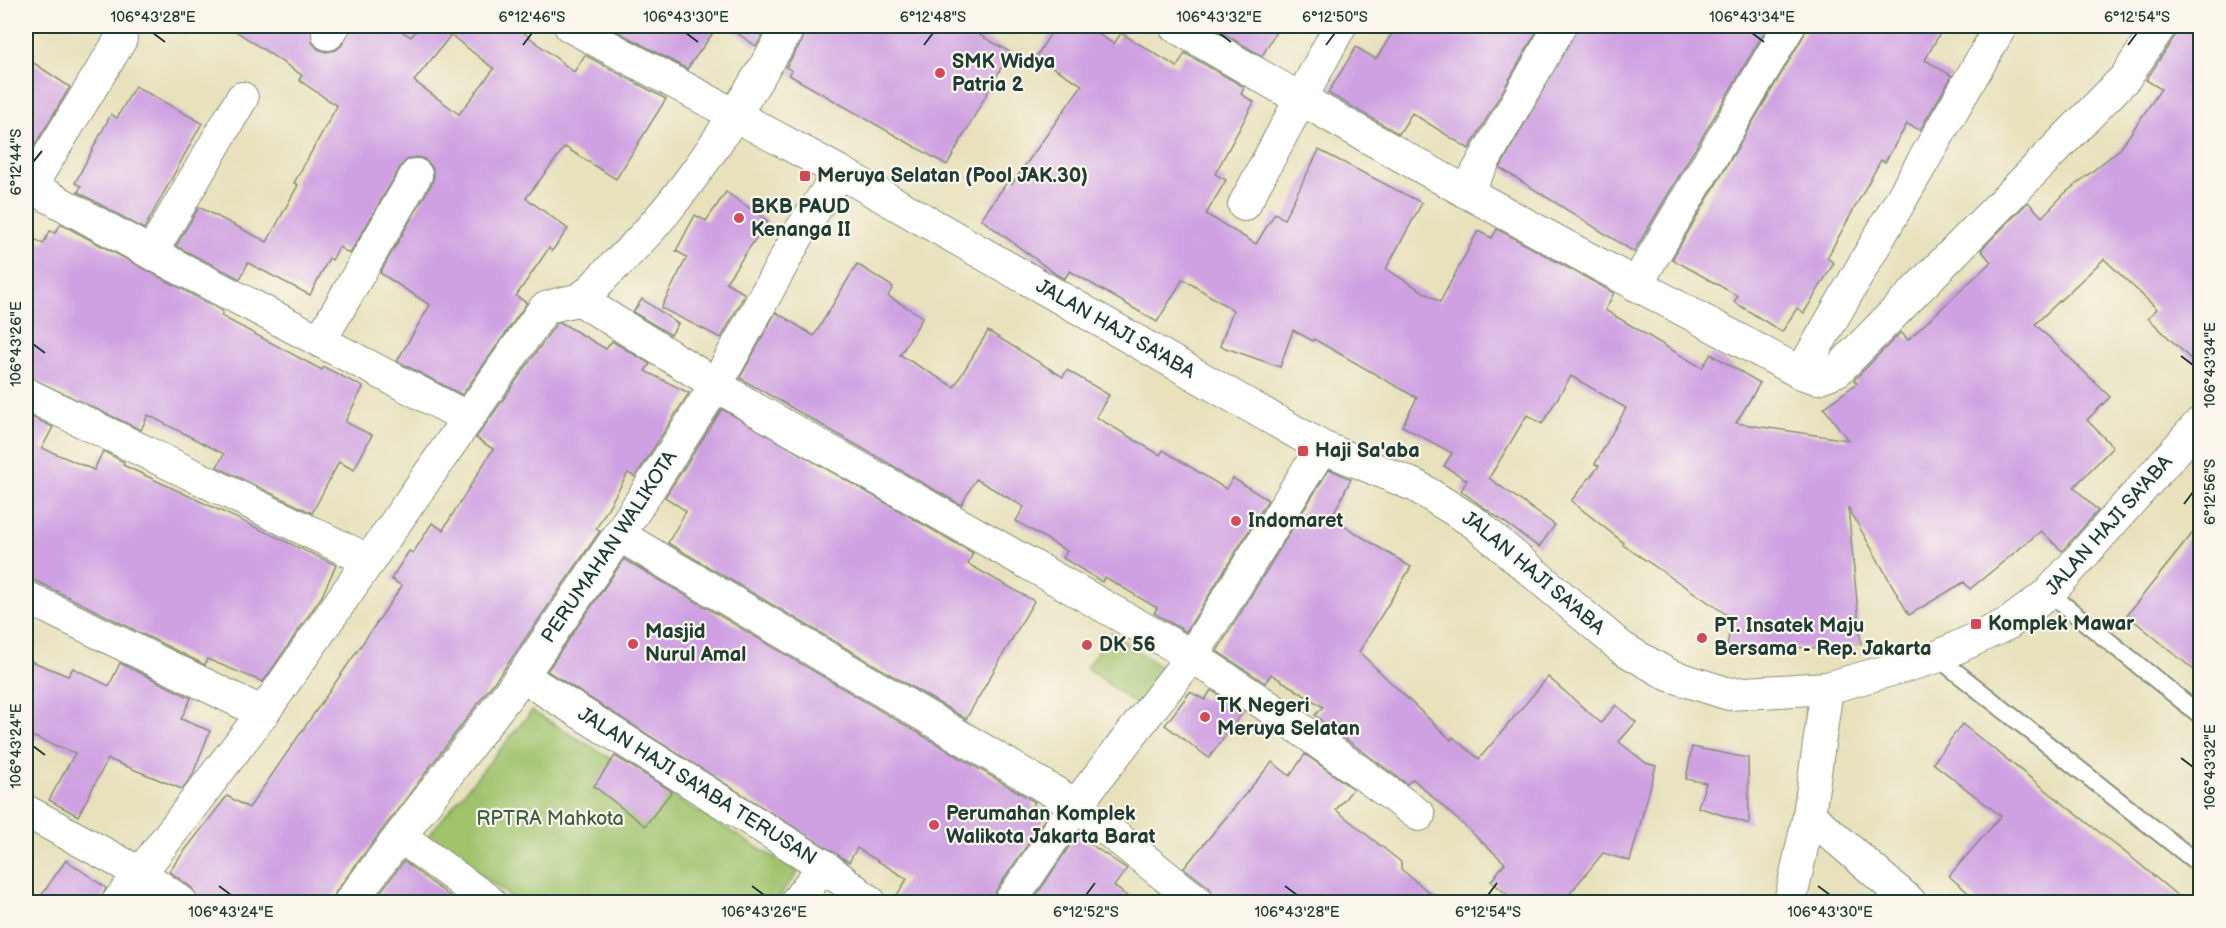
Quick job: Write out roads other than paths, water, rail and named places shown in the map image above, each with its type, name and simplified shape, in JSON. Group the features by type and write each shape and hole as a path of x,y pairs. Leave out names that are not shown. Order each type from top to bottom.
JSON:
{"street":[{"path":"1175,26 1300,99 1636,285 1800,373 1817,378 1839,370 2125,78 2160,26"},
{"path":"1244,205 1340,26"},
{"path":"1467,192 1560,26"},
{"path":"1636,285 1789,26"},
{"path":"1800,373 2001,26"},
{"name":"JALAN HAJI SA'ABA","path":"587,30 1322,447 1416,486 1475,523 1622,648 1669,675 1729,694 1827,688 1937,657 2009,623 2049,593 2200,423"},
{"path":"118,903 263,713 544,309 558,302 579,299 633,249 669,209 735,115 786,32"},
{"path":"121,39 28,185 151,253 468,418"},
{"path":"151,253 242,98"},
{"name":"PERUMAHAN WALIKOTA","path":"350,903 522,676 619,536 716,385 801,230 840,172"},
{"path":"320,341 416,175"},
{"path":"579,299 716,385 1192,656 1281,715 1419,815"},
{"path":"26,394 370,561"},
{"path":"1010,903 1076,805 1192,656 1322,447"},
{"path":"619,536 1076,805 1198,903"},
{"path":"26,597 263,713"},
{"name":"JALAN HAJI SA'ABA TERUSAN","path":"522,676 824,866 870,903"},
{"path":"1790,903 1809,815 1827,688"},
{"path":"26,811 140,873 181,903"},
{"path":"1809,815 1910,903"},
{"path":"401,837 490,903"},
{"path":"796,903 824,866"}],"lane":[{"path":"2049,593 2200,715"},
{"path":"1937,657 2200,865"}],"place":[{"name":"SMK Widya Patria 2","path":"940,73"},
{"name":"Meruya Selatan (Pool JAK.30)","path":"805,176"},
{"name":"BKB PAUD Kenanga II","path":"739,218"},
{"name":"Haji Sa'aba","path":"1303,451"},
{"name":"Indomaret","path":"1236,521"},
{"name":"Komplek Mawar","path":"1976,624"},
{"name":"PT. Insatek Maju Bersama - Rep. Jakarta","path":"1702,638"},
{"name":"Masjid Nurul Amal","path":"633,644"},
{"name":"DK 56","path":"1087,645"},
{"name":"TK Negeri Meruya Selatan","path":"1205,717"},
{"name":"Perumahan Komplek Walikota Jakarta Barat","path":"934,825"}],"park label":[{"name":"RPTRA Mahkota","path":"550,819"}]}
